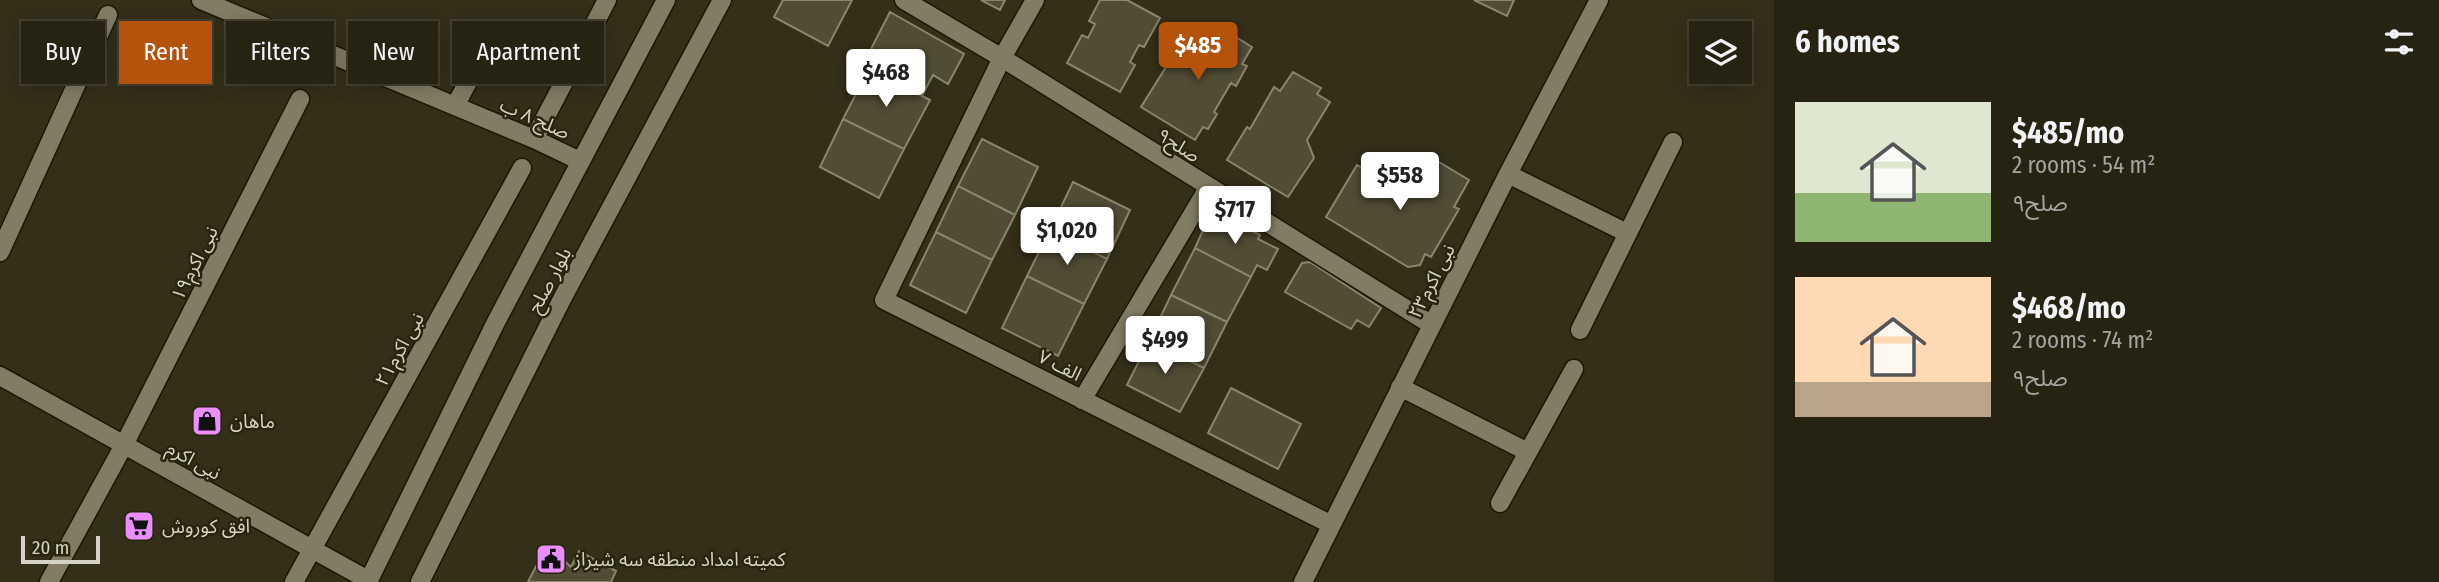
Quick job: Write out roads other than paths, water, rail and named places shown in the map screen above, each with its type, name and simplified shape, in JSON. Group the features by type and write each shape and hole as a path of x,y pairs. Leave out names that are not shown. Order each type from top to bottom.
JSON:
{"street":[{"name":"صلح ۸ ب","path":"201,0 534,139 580,161"},
{"path":"534,139 607,0"},
{"name":"بلوار صلح","path":"368,581 496,322 666,0"},
{"name":"بلوار صلح","path":"420,582 562,299 722,0"},
{"name":"صلح۹","path":"904,0 1432,325"},
{"path":"1002,58 1035,0"},
{"name":"نبی اکرم۲۳","path":"1303,582 1508,174 1600,0"},
{"path":"0,251 108,15"},
{"name":"۷ الف","path":"1002,58 884,300 1330,524"},
{"path":"455,106 467,84"},
{"name":"نبی اکرم۱۹","path":"49,582 124,445 300,99"},
{"path":"1580,330 1673,142"},
{"name":"نبی اکرم۲۱","path":"294,582 522,169"},
{"path":"1508,174 1627,233"},
{"path":"1083,400 1208,188"},
{"path":"1500,503 1574,369"},
{"name":"نبی اکرم","path":"0,376 368,581"},
{"path":"1400,387 1528,452"}],"place":[{"name":"ماهان","path":"207,421"},
{"name":"افق کوروش","path":"139,526"},
{"name":"کمیته امداد منطقه سه شیراز","path":"551,559"}]}
